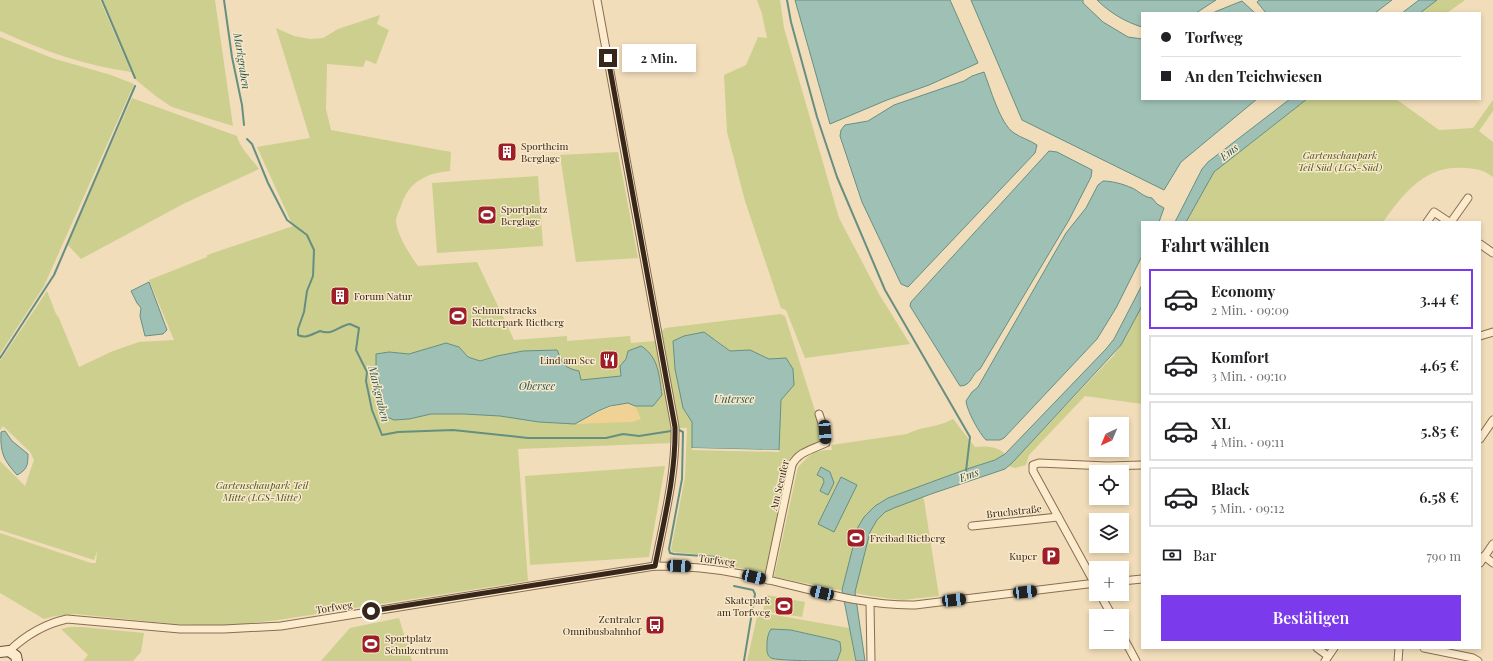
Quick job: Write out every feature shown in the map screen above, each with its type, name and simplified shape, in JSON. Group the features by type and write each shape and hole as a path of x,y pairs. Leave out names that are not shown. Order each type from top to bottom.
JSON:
{"street":[{"path":"597,0 658,327 675,427 674,472 655,566"},
{"path":"1451,221 1468,198"},
{"path":"1428,221 1434,212 1448,221"},
{"path":"1481,245 1492,252"},
{"path":"1481,336 1493,332"},
{"name":"Am Seeufer","path":"768,580 792,465 799,455 826,443 825,432 819,414"},
{"path":"1481,438 1493,420"},
{"name":"Bruchstraße","path":"1089,572 1033,471 1033,465 1039,463 1107,466 1141,465"},
{"name":"Bruchstraße","path":"972,526 1058,517"},
{"path":"1493,544 1482,560 1493,563"},
{"name":"Torfweg","path":"7,654 27,637 50,623 67,619 180,629 224,629 281,626 655,566 706,568 739,573 862,601 870,605 915,605 1089,585"},
{"path":"1129,580 1141,579"},
{"path":"870,605 871,661"},
{"path":"1129,648 1136,661"},
{"path":"1318,649 1326,658 1333,649"},
{"path":"1398,661 1399,649"},
{"path":"1431,649 1473,658 1478,661"}],"green space":[{"path":"0,0 100,0 131,72 96,65 64,56 32,45 0,31"},
{"path":"103,0 215,0 233,126 172,107 136,80"},
{"path":"757,0 780,0 784,28 839,218 879,294 910,344 805,358 786,310 781,308 745,201 727,132 724,75 746,65 758,37 767,38 762,14"},
{"path":"1437,0 1465,0 1448,12 1421,12"},
{"name":"Gartenschaupark Teil Mitte (LGS-Mitte)","path":"380,15 377,24 389,30 376,64 366,60 363,67 327,64 326,109 331,130 451,152 450,171 425,177 413,185 404,198 396,218 397,227 401,238 418,266 477,262 514,340 567,336 567,341 630,336 631,343 655,341 671,424 672,443 518,449 528,581 278,620 224,626 173,624 76,614 55,616 44,619 0,593 0,533 91,563 96,563 97,551 94,560 0,530 0,461 25,486 34,460 30,452 3,426 0,430 0,361 47,291 79,367 113,351 139,342 174,340 149,280 207,257 207,255 293,226 257,147 310,138 276,28 294,36 310,39 323,38 338,29","holes":["459,347 468,357 480,361 497,356 562,362 568,369 579,371 581,380 621,376 628,351 653,406 635,406 640,419 575,424 539,422 500,416 464,414 431,414 409,419 394,420 380,405 381,390 376,367 389,352 409,354"]},
{"path":"0,37 52,58 111,75 134,84 44,286 0,354"},
{"path":"132,98 237,136 243,149 259,169 185,203 81,259 67,244"},
{"name":"Gartenschaupark Teil Süd (LGS-Süd)","path":"1306,100 1397,100 1439,130 1473,128 1493,100 1493,111 1479,131 1493,142 1493,177 1479,170 1464,168 1450,168 1438,171 1427,176 1407,192 1384,221 1187,221 1214,172"},
{"path":"618,152 638,258 576,262 560,155"},
{"name":"Sportplatz Berglage","path":"538,176 543,246 437,253 432,183"},
{"path":"1141,308 1141,404 1085,396 1029,455 1026,465 1015,468 1008,466 1114,355"},
{"path":"781,314 785,316 822,433 822,440 797,452 791,457 767,573 729,566 728,558 673,552 671,550 685,477 687,428 679,428 661,332 665,328","holes":["715,339 730,351 750,350 769,359 794,385 781,400 779,450 692,448 692,422 683,408 675,369 673,341"]},
{"name":"Freibad Rietberg","path":"953,419 975,447 995,448 1005,454 995,460 918,487 924,500 939,596 902,600 870,596 774,577 798,467 812,453 832,450 831,445 907,434"},
{"path":"665,466 649,557 530,565 525,476"},
{"name":"Skatepark am Torfweg","path":"767,595 805,602 802,617 763,611"},
{"path":"758,612 849,628 856,661 837,661 841,650 839,641 793,630 774,629 769,632 767,648 768,653 775,659 796,661 747,661"},
{"name":"Sportplatz Schulzentrum","path":"399,618 412,661 321,661 350,628"},
{"path":"69,627 144,633 141,652 133,661 83,661 88,655 61,629"}],"sand":[{"path":"628,403 635,406 641,419 632,422 575,424 613,406"}],"water":[{"path":"795,0 950,0 978,63 929,85 887,100 830,124"},
{"path":"971,0 1083,0 1083,3 1103,22 1128,37 1141,39 1141,100 1256,100 1181,162 1164,190 1022,120"},
{"path":"1097,0 1216,0 1198,12 1141,12 1141,27 1129,22 1107,9"},
{"path":"1259,0 1392,0 1376,12 1265,12 1257,2"},
{"path":"1419,0 1437,0 1421,12 1403,12"},
{"path":"1242,1 1254,12 1215,12"},
{"path":"984,72 1004,122 1014,133 1037,145 1035,153 908,287 901,284 862,202 840,136 841,130 845,125 868,121 894,105 964,81 972,76"},
{"name":"Ems","path":"1289,100 1306,100 1214,172 1187,221 1176,221 1202,169 1208,162"},
{"path":"1049,151 1057,152 1092,170 1091,177 1069,220 980,369 967,384 960,386 910,306 911,302"},
{"path":"1103,181 1114,182 1125,185 1152,198 1157,204 1164,208 1159,221 1141,221 1141,258 1116,308 1097,339 1004,438 1000,440 986,440 974,422 966,401 972,392 978,387 1066,233 1086,208 1098,185"},
{"path":"149,282 167,330 163,334 145,336 140,316 141,308 131,291"},
{"name":"Ems","path":"1141,287 1141,308 1121,345 1012,463 1005,469 894,508 885,512 877,520 870,532 855,592 865,661 856,661 842,590 858,527 864,517 875,506 888,498 995,460 1005,454 1114,339"},
{"name":"Untersee","path":"704,332 730,351 750,350 769,359 786,358 793,369 794,385 781,400 779,450 692,448 692,422 683,408 675,369 673,341 684,336"},
{"name":"Obersee","path":"446,343 459,347 468,357 480,361 523,351 557,350 567,367 579,371 581,380 621,376 620,366 626,359 628,351 641,346 647,350 655,361 659,374 662,395 653,406 635,406 628,403 610,406 575,424 539,422 500,416 464,414 431,414 409,419 394,420 385,416 380,405 381,390 376,367 376,354 389,352 409,354"},
{"path":"5,431 12,441 28,454 26,467 17,475 6,461 2,451 1,432"},
{"path":"821,467 830,472 834,483 828,495 820,491 824,482 823,478 817,475"},
{"path":"841,477 857,485 834,532 818,524"},
{"path":"771,629 791,630 840,642 841,650 837,661 771,658 768,654 767,640"}],"pier":[{"path":"692,448 779,450 779,452 692,450"}],"waterway":[{"path":"102,0 135,78"},
{"name":"Markgraben","path":"224,0 244,125"},
{"name":"Ems","path":"787,0 791,22 817,117 837,177 885,290 970,437 966,471"},
{"path":"0,358 54,275 135,86"},
{"name":"Markgraben","path":"247,139 252,144 268,183 287,220 307,235 314,250 313,276 307,291 304,312 298,329 298,335 312,335 320,331 332,332 350,324 359,328 356,350 367,372 366,381 372,410 382,435 398,432 453,430 528,438 606,438 623,434 639,436 671,431"},
{"name":"Markgraben","path":"679,430 683,432 682,479 669,549 670,553 718,557 727,561"},
{"name":"Markgraben","path":"734,586 753,590 755,594 744,661"}],"place":[{"name":"Sportheim Berglage","path":"507,152"},
{"name":"Sportplatz Berglage","path":"487,215"},
{"name":"Forum Natur","path":"340,296"},
{"name":"Schnurstracks Kletterpark Rietberg","path":"458,316"},
{"name":"Lind am See","path":"609,360"},
{"name":"Freibad Rietberg","path":"856,538"},
{"name":"Kuper","path":"1051,556"},
{"name":"Skatepark am Torfweg","path":"784,606"},
{"name":"Zentraler Omnibusbahnhof","path":"655,625"},
{"name":"Sportplatz Schulzentrum","path":"371,644"}],"route":[{"path":"371,611 655,566 674,472 675,427 608,58"}]}
